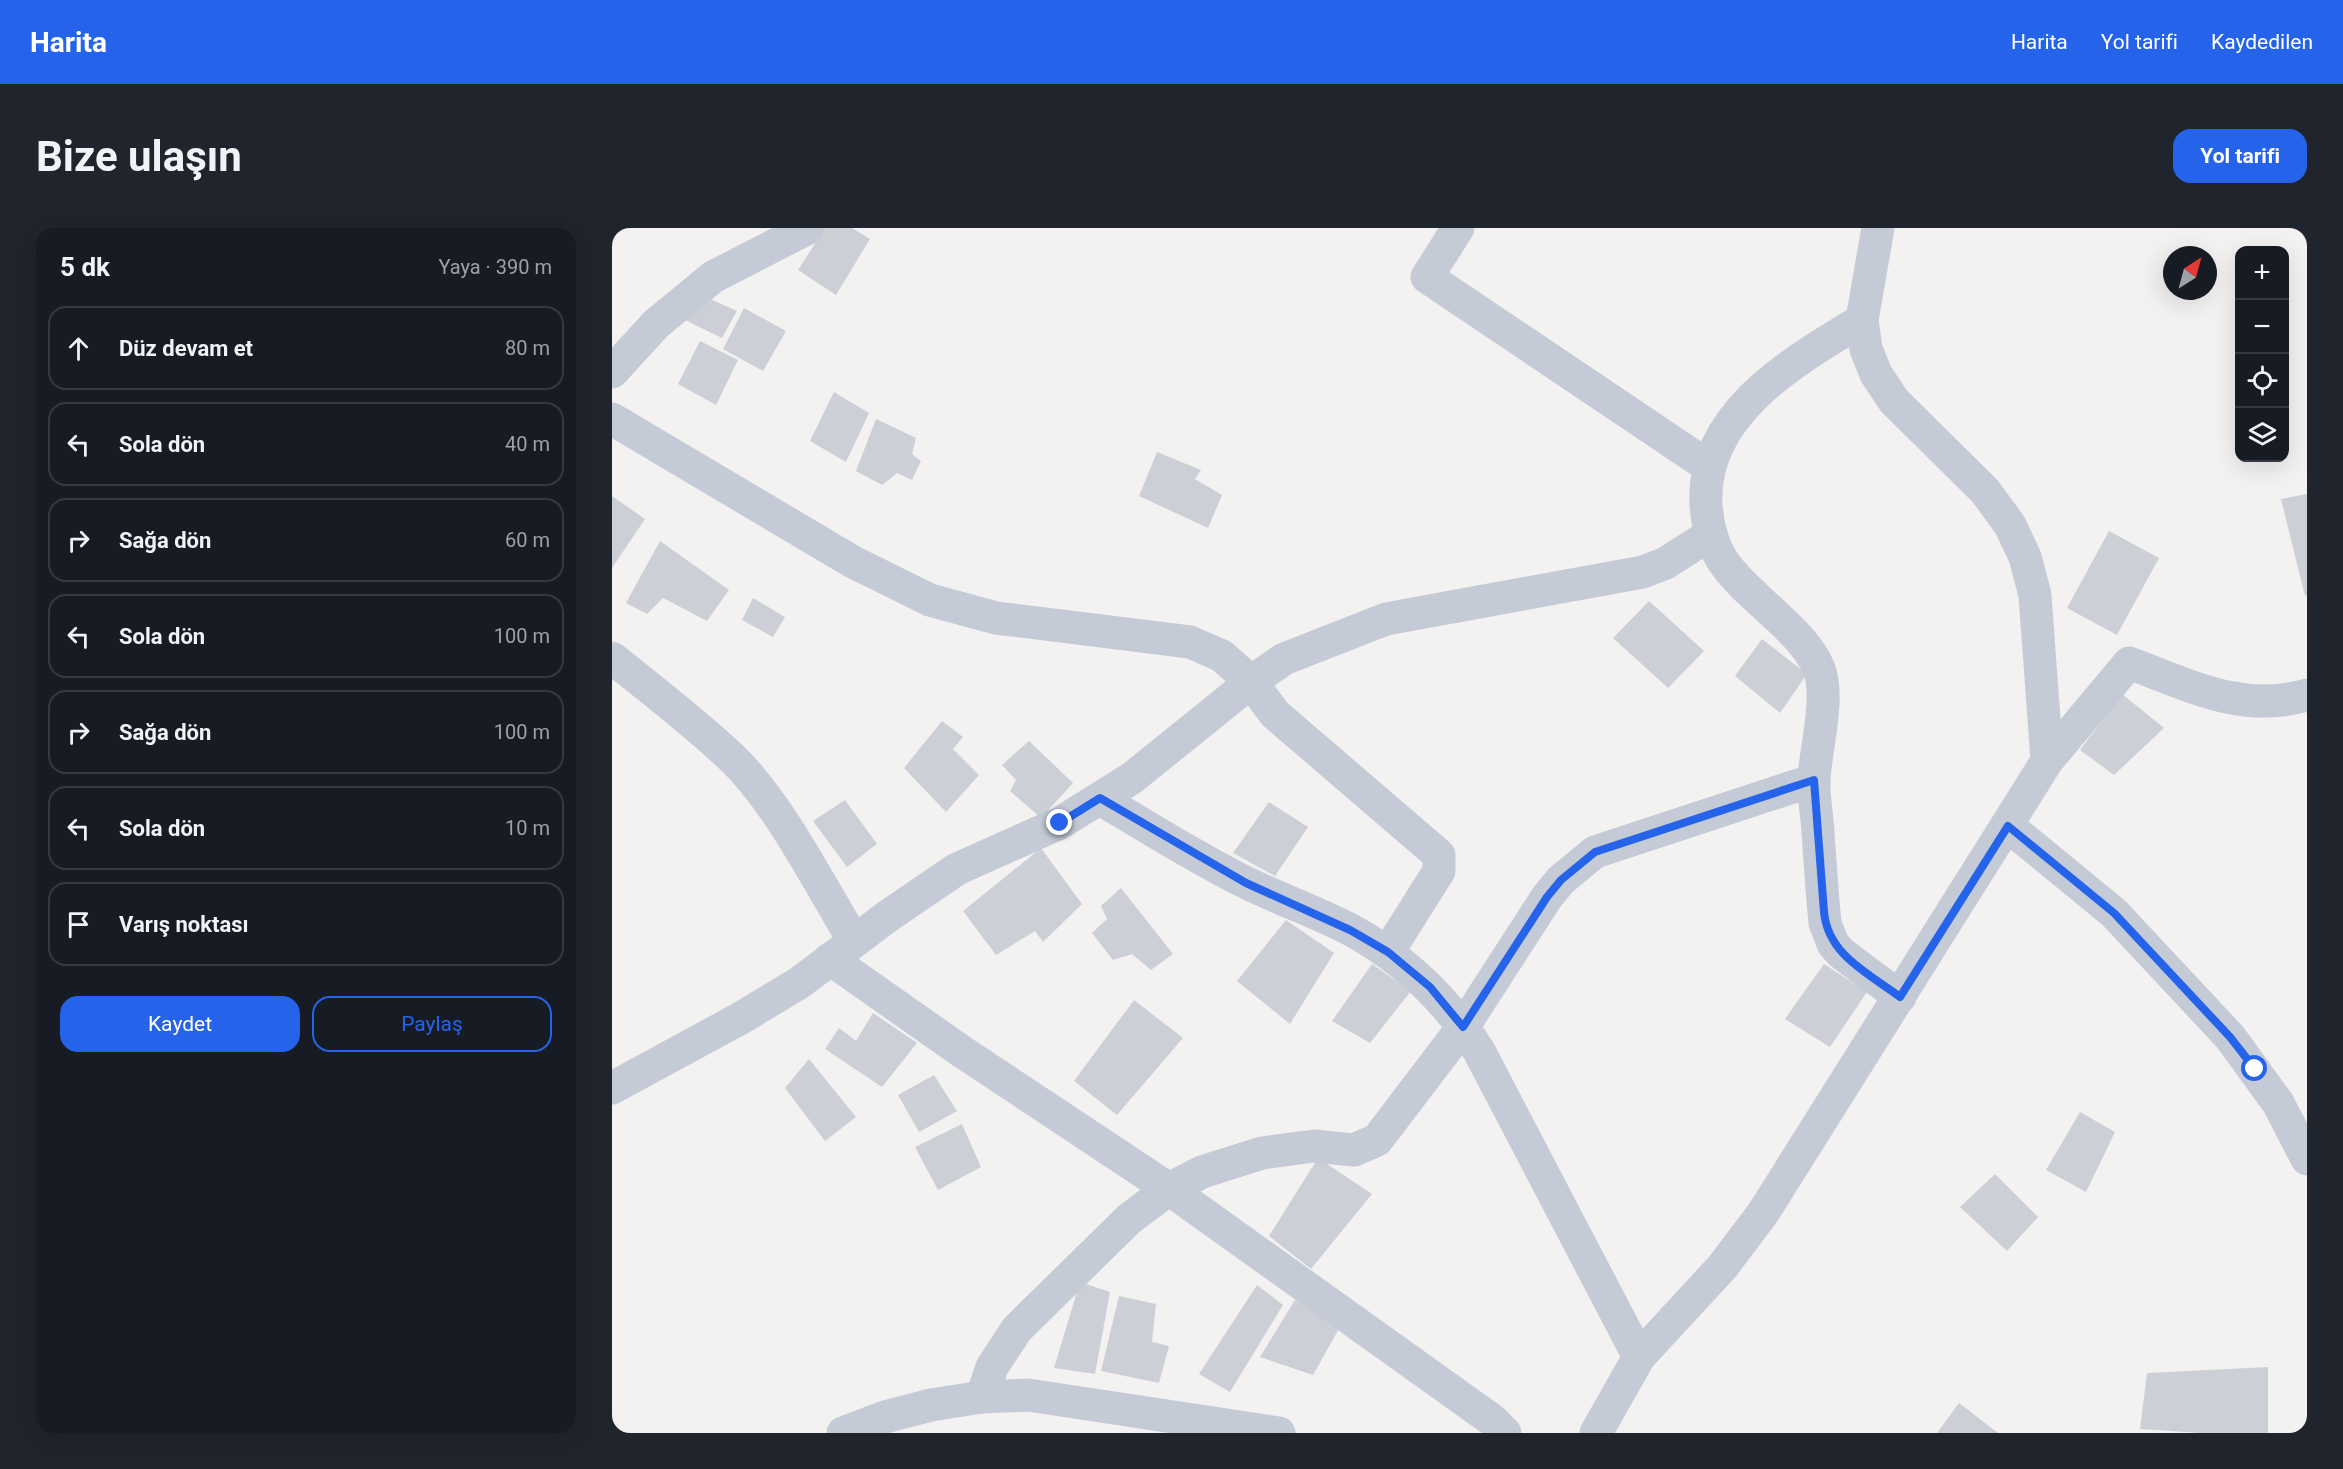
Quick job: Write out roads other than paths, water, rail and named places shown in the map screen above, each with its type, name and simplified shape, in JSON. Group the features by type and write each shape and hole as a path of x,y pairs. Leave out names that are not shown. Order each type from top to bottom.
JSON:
{"street":[{"path":"612,372 656,324 713,277 808,228"},
{"path":"1458,228 1427,277 1708,466"},
{"path":"1878,228 1862,320 1866,349 1876,374 1894,401 1985,491 2010,525 2025,557 2035,596 2047,760"},
{"path":"1862,320 1807,353 1769,382 1743,409 1715,446 1708,466 1705,489 1711,534 1725,564 1804,646 1819,670 1822,693 1814,780 1824,912 1828,933 1841,954 1900,997"},
{"path":"612,419 853,562 930,600 996,618 1190,642 1222,656 1251,682 1275,714 1438,855 1439,871 1388,952"},
{"path":"612,1088 741,1018 799,983 957,869 1060,823 1132,778 1251,682 1284,659 1386,619 1643,572 1682,555 1711,534"},
{"path":"612,658 733,759 761,793 795,843 842,950 961,1051 1169,1189 1492,1420 1505,1433"},
{"path":"1596,1433 1640,1357 1723,1266 1764,1213 2008,826 2047,760 2129,663 2232,700 2274,702 2307,695"},
{"path":"982,1397 992,1367 1017,1329 1129,1219 1169,1189 1202,1172 1262,1153 1314,1146 1343,1151 1365,1147 1387,1130 1463,1027 1547,897 1561,880 1595,852 1814,780"},
{"path":"1100,798 1246,883 1350,930 1388,952 1430,987 1463,1027 1479,1051 1640,1357"},
{"path":"2008,826 2114,913 2230,1037 2278,1103 2307,1159"},
{"path":"843,1433 885,1417 922,1407 982,1397 1028,1395 1259,1431"}]}
